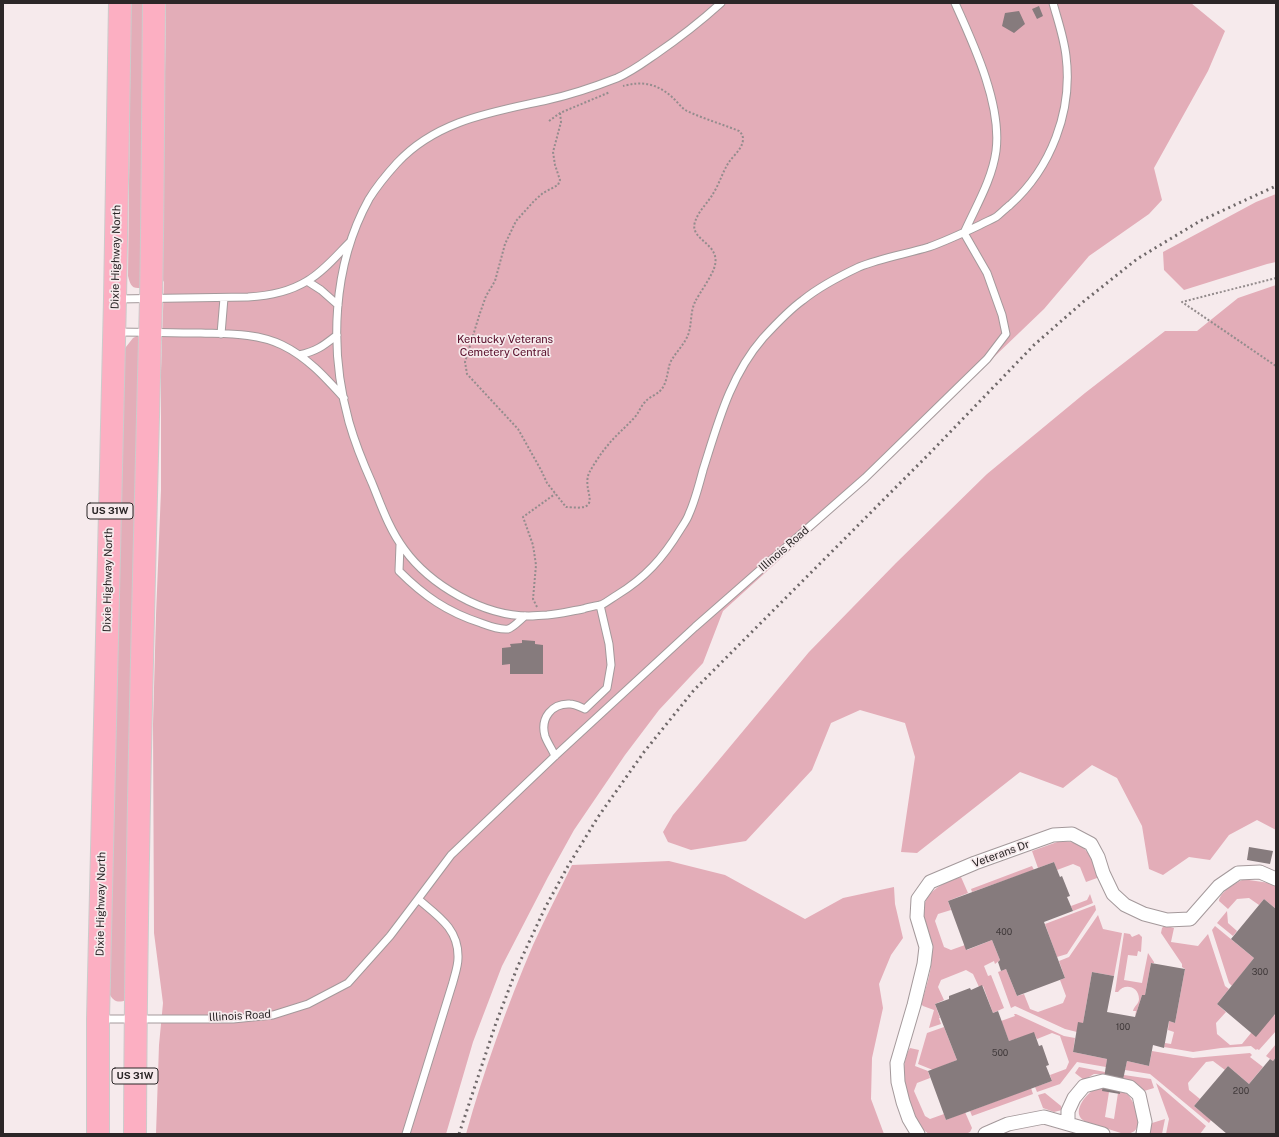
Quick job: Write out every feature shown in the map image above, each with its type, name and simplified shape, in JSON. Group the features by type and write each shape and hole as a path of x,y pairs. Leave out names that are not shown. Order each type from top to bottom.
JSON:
{"highway":[{"name":"Dixie Highway North","path":"98,1134 98,1019 115,299 120,3"},
{"name":"US 31W","path":"135,1134 135,1018 143,599 151,298 154,3"}],"street":[{"name":"Veterans Dr","path":"918,1134 909,1119 903,1102 898,1082 897,1063 924,964 926,947 917,917 918,898 930,882 975,863 1053,835 1072,834 1091,844 1113,894 1125,905 1144,914 1167,920 1190,918 1219,886 1238,873 1260,872 1276,879"},
{"path":"1068,1123 1068,1111 1074,1098 1084,1086 1104,1081 1130,1087 1139,1095 1145,1122 1143,1134"},
{"path":"985,1134 1008,1124 1044,1117 1103,1134"}],"lane":[{"path":"721,3 678,39 622,76 586,89 551,99 482,115 448,126 423,141 400,159 377,187 356,226 350,242 344,268 338,305 337,356 344,398 358,450 400,544 411,558 430,577 454,594 477,604 500,612 525,616 557,614 600,605 629,588 651,570 671,545 689,514 724,404 746,360 763,339 803,300 829,283 860,267 932,246 964,233 997,216 1019,197 1035,178 1049,154 1059,132 1064,107 1067,61 1062,33 1052,3"},
{"path":"955,3 971,38 986,79 997,122 996,151 988,181 964,233"},
{"name":"Illinois Road","path":"418,899 451,855 555,756 701,622 865,478 987,359 1006,334 1002,315 987,273 964,233"},
{"path":"115,299 269,296 307,281 328,265 350,242"},
{"path":"307,281 321,290 338,305"},
{"path":"221,334 224,298"},
{"path":"114,332 246,335 264,339 281,345 313,365 344,398"},
{"path":"299,355 322,347 337,335"},
{"path":"400,544 399,570 418,589 435,602 471,620 503,629 510,629 525,616"},
{"path":"555,756 545,735 544,722 548,713 556,706 570,704 585,708 606,688 611,665 609,644 600,605"},
{"path":"406,1134 453,982 458,959 458,943 446,922 418,899"},
{"name":"lllinois Road","path":"98,1019 233,1019 273,1015 308,1004 348,983 390,936 418,899"}],"path":[{"path":"560,113 561,122 553,152 555,165 560,180 558,184 534,200 516,221 505,244 496,280 486,296 465,362 467,374 518,429 547,483 555,494 566,507 577,508 586,506 589,503 590,498 587,482 589,474 607,446 636,415 644,402 660,392 665,385 670,364 689,333 694,304 714,271 716,264 715,256 711,247 696,234 694,228 695,222 714,193 728,163 742,146 743,139 742,134 739,131 685,110 672,96 660,88 646,83 635,83 622,87"},
{"path":"549,122 560,113 615,90"},
{"path":"1276,278 1182,302 1276,366"},
{"path":"541,615 533,598 536,565 533,546 523,517 555,494"}],"green space":[{"path":"131,3 145,3 140,288 135,288 130,283 128,276"},
{"name":"Kentucky Veterans Cemetery Central","path":"166,3 1191,3 1225,31 1208,71 1154,168 1162,200 1149,214 1089,256 1044,309 830,514 723,611 703,663 659,710 625,755 574,830 548,877 502,966 473,1042 446,1134 156,1134 159,1045 163,1003 154,933 153,724 161,490 161,370 164,282 162,279"},
{"path":"1276,194 1276,262 1184,290 1164,270 1163,252 1256,202"},
{"path":"1276,285 1276,830 1257,820 1229,835 1210,860 1189,857 1163,875 1149,869 1142,826 1117,778 1092,765 1063,788 1020,772 917,853 901,852 915,757 905,723 860,710 831,723 812,770 746,841 691,850 668,842 663,832 673,815 809,652 896,563 987,474 1085,393 1165,331 1197,331 1238,298"},
{"path":"137,336 139,338 126,1000 119,1002 113,999 110,995 122,352 133,338"},
{"path":"1060,841 1069,842 1082,847 1090,856 1098,877 1086,882 1080,867 1073,864 1057,870 1054,862 1038,868 1032,851"},
{"path":"669,861 725,875 805,919 843,898 894,887 895,904 903,938 891,955 879,984 883,1008 872,1058 871,1099 884,1134 466,1134 496,1038 523,968 572,865"},
{"path":"1032,866 1034,870 972,892 971,889"},
{"path":"961,877 968,893 948,901 951,910 938,914 935,921 944,947 951,950 965,945 967,950 992,940 1000,960 995,964 994,961 984,966 988,976 991,975 1004,1008 993,1013 983,986 979,987 973,974 966,970 941,980 938,987 944,1000 935,1004 941,1024 929,1028 934,1010 921,1004 927,985 932,959 931,941 925,921 925,904 932,892 946,883"},
{"path":"1242,880 1276,884 1276,909 1264,899 1259,905 1249,898 1237,899 1228,909 1219,901 1220,898 1228,889"},
{"path":"1090,894 1093,903 1073,911 1071,906 1087,900"},
{"path":"1095,905 1096,910 1067,954 1057,957 1045,924"},
{"path":"1227,911 1228,923 1237,931 1233,936 1217,923"},
{"path":"1098,915 1103,929 1122,933 1114,976 1092,972 1083,1023 1077,1032 1065,1029 1015,1006 1011,1008 998,972 1006,969 1017,996 1024,994 1030,1009 1038,1012 1063,1003 1066,996 1060,980 1065,978 1059,961 1069,957"},
{"path":"1164,926 1174,928 1171,942 1198,946 1208,934 1225,986 1229,989 1217,1004 1226,1012 1216,1023 1217,1034 1230,1045 1242,1044 1251,1033 1274,1015 1276,1016 1276,1031 1259,1050 1256,1050 1251,1046 1193,1052 1164,1047 1165,1043 1171,1044 1174,1032 1168,1030 1169,1021 1175,1023 1185,969 1182,967 1182,964 1161,933"},
{"path":"1215,926 1254,958 1232,986 1229,983 1212,930"},
{"path":"1124,933 1130,934 1132,937 1139,934 1142,937 1141,952 1138,951 1137,956 1128,955 1124,980 1142,983 1148,953 1154,962 1151,963 1145,995 1142,995 1135,1017 1136,1011 1133,1011 1139,999 1137,991 1131,987 1124,987 1118,992 1115,992"},
{"path":"1014,1014 1064,1036 1075,1038 1073,1052 1107,1059 1106,1067 1077,1062 1060,1084 1037,1092 1035,1087 1052,1081 1050,1075 1066,1069 1069,1062 1060,1036 1052,1033 1037,1039 1034,1033 1009,1041 1001,1021 1015,1016"},
{"path":"944,1027 957,1060 933,1070 918,1064 927,1033"},
{"path":"1276,1044 1276,1057 1273,1061 1266,1056"},
{"path":"910,1048 919,1050 915,1066 928,1071 930,1078 917,1083 914,1091 925,1116 930,1119 944,1114 946,1120 965,1112 972,1128 970,1132 966,1134 929,1134 922,1128 910,1102 904,1078 905,1062"},
{"path":"1152,1051 1193,1058 1250,1053 1252,1055 1250,1057 1263,1067 1249,1084 1228,1066 1225,1070 1213,1061 1206,1062 1188,1083 1189,1090 1200,1099 1194,1106 1211,1120 1209,1123 1150,1074 1125,1070 1127,1061 1149,1066"},
{"path":"1079,1067 1105,1072 1105,1074 1094,1074 1084,1080 1075,1073"},
{"path":"1124,1075 1151,1079 1154,1088 1144,1091 1134,1082 1123,1079"},
{"path":"1156,1083 1206,1126 1200,1134 1166,1134 1169,1119"},
{"path":"1031,1088 1033,1094 972,1116 970,1111"},
{"path":"1097,1088 1103,1088 1109,1092 1105,1117 1114,1119 1118,1093 1120,1094 1121,1091 1129,1096 1134,1104 1138,1119 1137,1128 1134,1131 1124,1134 1086,1122 1081,1118 1079,1109 1081,1104 1088,1094"},
{"path":"1045,1093 1061,1106 1062,1110 1054,1112 1043,1108 1038,1095"},
{"path":"1165,1119 1162,1134 1149,1134 1152,1123"}],"building":[{"path":"1039,6 1043,16 1037,19 1032,9"},
{"path":"1019,11 1025,24 1014,33 1002,26 1005,13"},
{"path":"522,640 535,641 535,644 543,645 543,674 510,674 510,664 502,665 502,648 511,647 510,644 522,643"},
{"path":"1249,847 1273,851 1270,864 1247,860"},
{"path":"1054,862 1060,877 1062,876 1070,896 1067,897 1073,911 1044,922 1065,978 1017,996 1006,969 1001,971 998,962 1000,960 992,940 966,950 948,901"},
{"path":"1264,899 1276,909 1276,1013 1256,1037 1217,1004 1254,958 1231,939"},
{"path":"1151,963 1185,969 1175,1023 1169,1021 1164,1048 1153,1045 1149,1066 1127,1061 1120,1094 1102,1091 1107,1059 1073,1052 1078,1022 1083,1023 1092,972 1114,976 1107,1012 1135,1017 1142,995 1145,995"},
{"path":"982,985 993,1013 998,1011 1009,1041 1034,1032 1039,1046 1042,1045 1049,1065 1046,1066 1052,1081 946,1120 928,1071 957,1060 935,1004 949,999 949,996 970,988 971,990"},
{"path":"1276,1057 1276,1134 1227,1134 1194,1106 1228,1066 1249,1084 1270,1059 1273,1061"}],"railway":[{"path":"459,1134 496,1023 517,968 545,908 568,866 598,817 644,752 694,690 930,453 1034,345 1083,302 1137,259 1200,221 1276,186"}]}
